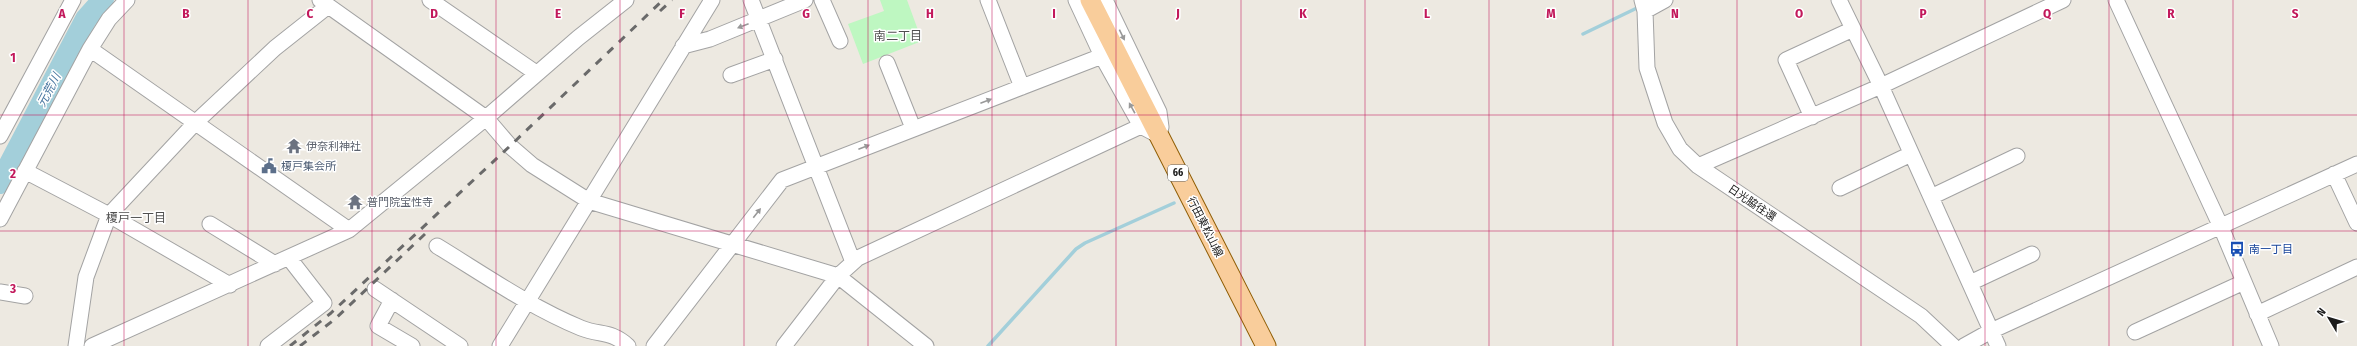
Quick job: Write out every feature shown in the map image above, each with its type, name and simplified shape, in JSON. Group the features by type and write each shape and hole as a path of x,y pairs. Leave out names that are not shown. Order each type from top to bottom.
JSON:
{"main road":[{"name":"行田東松山線","path":"1090,0 1266,346"}],"street":[{"path":"0,136 74,0"},
{"path":"0,219 90,49 109,19 126,0"},
{"path":"430,0 536,73"},
{"path":"92,346 166,311 230,285 349,230 486,118 536,73 626,0"},
{"path":"500,346 712,0"},
{"path":"751,0 853,262"},
{"path":"683,46 710,39 760,20 805,0"},
{"path":"822,0 840,41"},
{"path":"988,0 1022,87"},
{"path":"1076,0 1102,56 1142,126 1158,135 1161,127 1159,112 1105,0"},
{"path":"1644,5 1665,0"},
{"path":"1840,0 1881,86 1998,346"},
{"path":"1698,166 1881,86 2063,0"},
{"path":"2116,0 2221,227 2271,346"},
{"path":"76,346 86,277 109,215 195,123 324,3 486,118 514,150 532,165 589,201 838,276 926,346"},
{"name":"日光脇往還","path":"1644,5 1647,68 1665,123 1680,149 1698,166 1921,316 1953,346"},
{"path":"1812,117 1786,60 1853,29"},
{"path":"90,49 349,230"},
{"path":"657,345 782,180 1102,56"},
{"path":"731,75 775,59"},
{"path":"887,63 913,128"},
{"path":"784,346 838,276 858,258 1142,126"},
{"path":"1840,188 1912,154"},
{"path":"1931,197 2017,156"},
{"path":"1964,346 1991,330 2357,164"},
{"path":"25,171 109,215 175,255 230,285"},
{"path":"2334,174 2357,223"},
{"path":"210,224 275,264"},
{"path":"437,246 528,301 582,328 617,336 628,346"},
{"path":"1970,283 2032,254"},
{"path":"268,346 324,303 289,258"},
{"path":"2257,314 2357,267"},
{"path":"2135,332 2244,282"},
{"path":"376,289 460,346"},
{"path":"0,292 25,296"},
{"path":"392,300 378,326 412,346"}],"green space":[{"path":"880,0 907,0 922,41 863,64 848,24 884,11"}],"waterway":[{"name":"元荒川","path":"0,183 86,19 103,0"},
{"path":"1583,34 1639,7"},
{"path":"988,346 1076,249 1085,243 1174,203"}],"railway":[{"path":"290,346 331,313 510,146 663,0"},
{"path":"660,11 672,0"},
{"path":"300,346 335,319 425,234"}],"place":[{"name":"伊奈利神社","path":"294,146"},
{"name":"榎戸集会所","path":"269,166"},
{"name":"普門院宝性寺","path":"355,202"},
{"name":"南一丁目","path":"2237,249"}],"district":[{"name":"南二丁目","path":"898,36"},
{"name":"榎戸一丁目","path":"136,218"}]}
